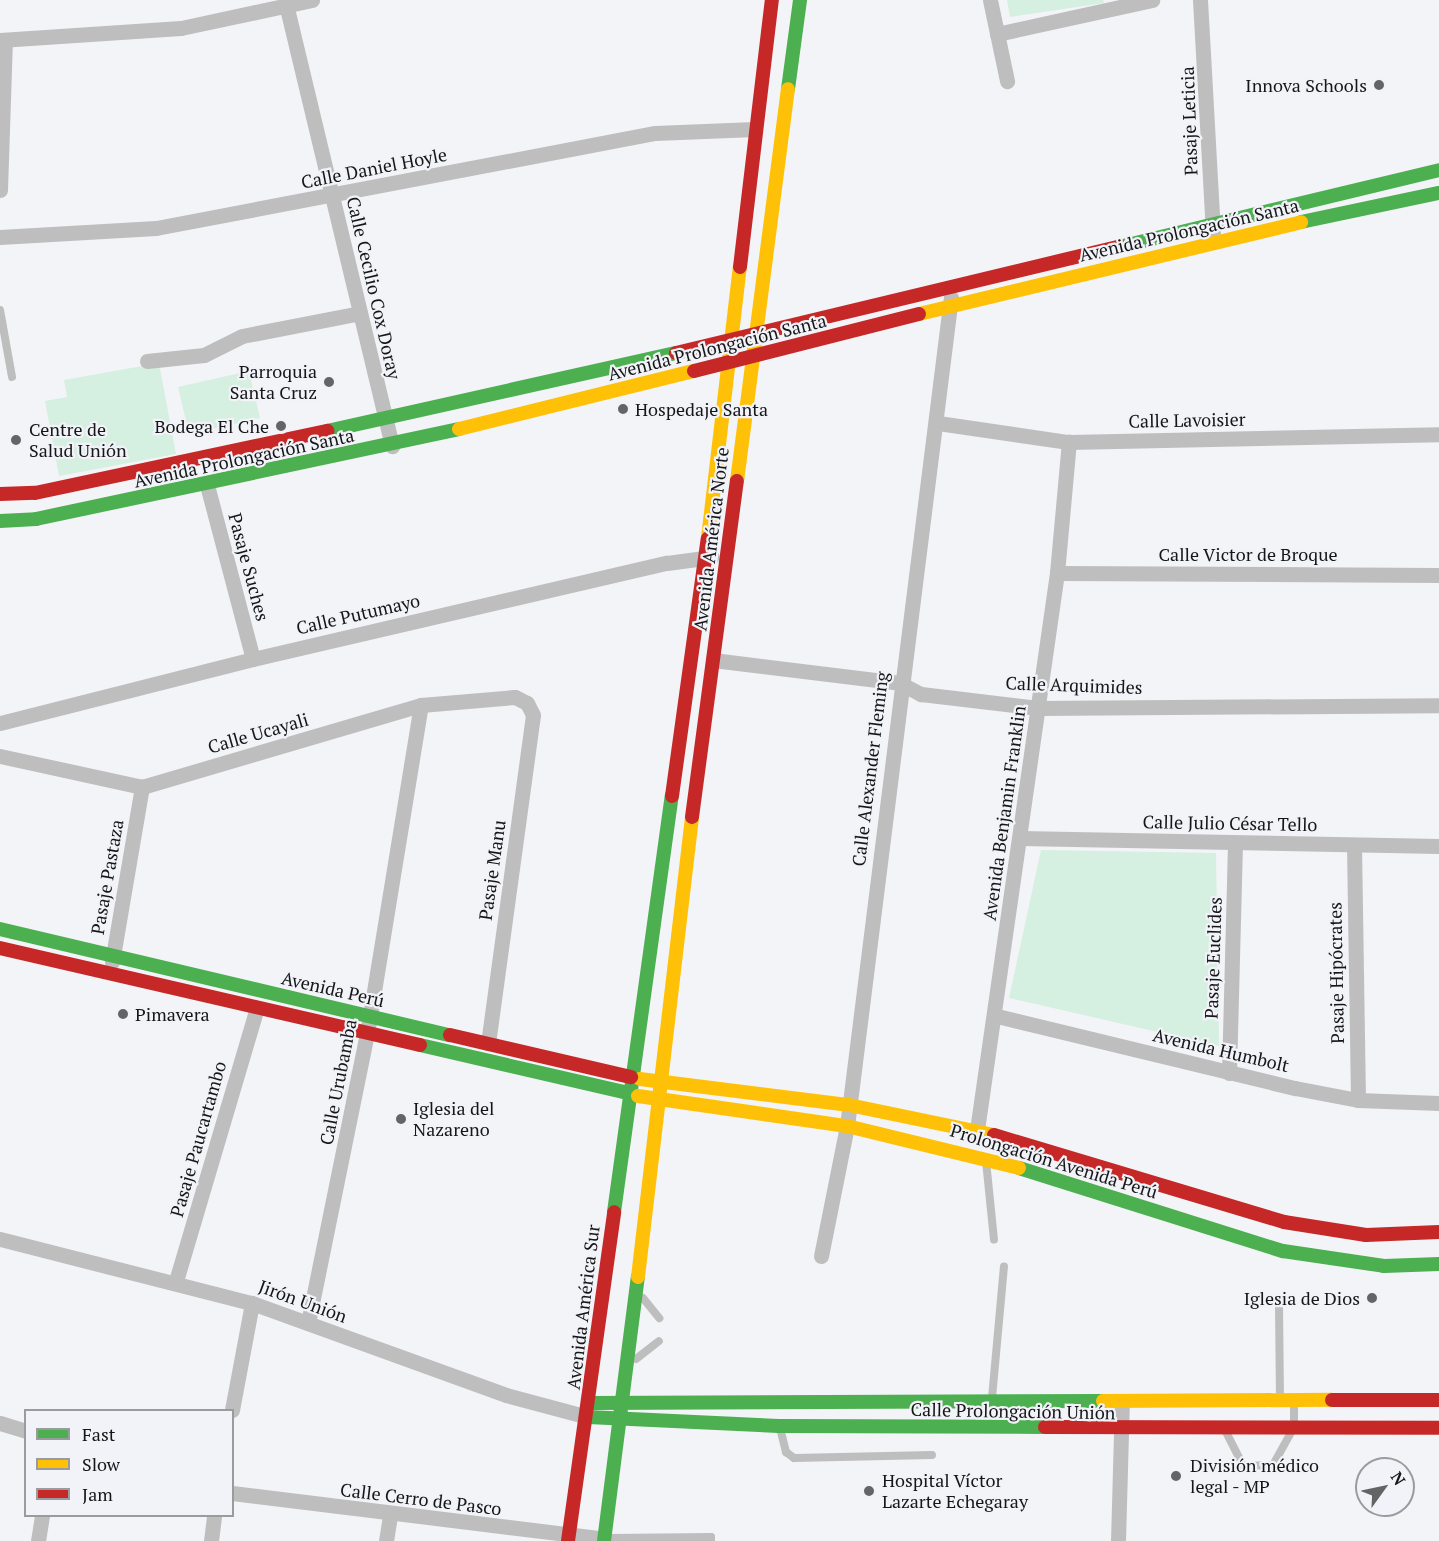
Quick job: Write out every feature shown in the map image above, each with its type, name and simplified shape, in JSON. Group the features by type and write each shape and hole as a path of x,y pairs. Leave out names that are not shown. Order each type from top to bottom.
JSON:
{"main road":[{"name":"Avenida América Norte","path":"631,1077 706,557 726,365 772,0"},
{"name":"Avenida América Norte","path":"658,1084 789,69 800,0"},
{"path":"764,65 789,69"},
{"name":"Avenida Prolongación Santa","path":"0,494 35,493 756,335 1211,220 1439,170"},
{"name":"Avenida Prolongación Santa","path":"0,521 36,519 392,446 726,365 952,305 1213,241 1439,193"},
{"path":"991,275 996,295"},
{"name":"Avenida Perú","path":"0,929 658,1084"},
{"name":"Avenida Perú","path":"0,948 655,1100"},
{"name":"Avenida América Sur","path":"568,1539 589,1410 631,1077"},
{"path":"604,1540 630,1364 634,1287 658,1084"},
{"name":"Prolongación Avenida Perú","path":"658,1084 849,1105 978,1130 1284,1222 1366,1235 1439,1232"},
{"name":"Prolongación Avenida Perú","path":"655,1100 848,1126 979,1155 1283,1251 1384,1266 1439,1264"},
{"name":"Calle Prolongación Unión","path":"589,1410 625,1402 1122,1402 1224,1405 1287,1400 1439,1400"},
{"name":"Calle Prolongación Unión","path":"589,1410 623,1423 1118,1430 1225,1424 1439,1428"}],"street":[{"path":"0,190 3,40 181,28 312,0"},
{"path":"990,0 1007,81"},
{"path":"997,34 1120,4 1152,0"},
{"name":"Pasaje Leticia","path":"1200,0 1213,241"},
{"name":"Calle Cecilio Cox Doray","path":"286,4 392,446"},
{"name":"Calle Daniel Hoyle","path":"0,237 156,228 655,133 755,129"},
{"name":"Calle Alexander Fleming","path":"821,1256 848,1126 900,683 938,423 952,305 948,286"},
{"path":"147,361 204,355 242,336 360,313"},
{"name":"Calle Lavoisier","path":"938,423 1069,442 1439,434"},
{"name":"Avenida Benjamin Franklin","path":"979,1155 978,1130 997,1016 1057,573 1069,442"},
{"name":"Pasaje Suches","path":"207,485 253,659"},
{"name":"Calle Putumayo","path":"0,723 253,659 706,557 727,558"},
{"name":"Calle Victor de Broque","path":"1057,573 1439,575"},
{"name":"Calle Arquimides","path":"713,660 900,683 921,694 1038,708 1439,705"},
{"name":"Calle Ucayali","path":"0,756 142,787 422,705 515,697 527,703"},
{"name":"Pasaje Manu","path":"488,1043 533,715 527,703"},
{"name":"Calle Urubamba","path":"308,1323 368,1034 422,705"},
{"name":"Pasaje Pastaza","path":"109,973 142,787"},
{"name":"Calle Julio César Tello","path":"1020,838 1235,844 1439,846"},
{"name":"Pasaje Euclides","path":"1229,1073 1235,844"},
{"name":"Pasaje Hipócrates","path":"1354,845 1358,1100"},
{"name":"Pasaje Paucartambo","path":"176,1281 257,1008"},
{"name":"Avenida Humbolt","path":"997,1016 1229,1073 1358,1100 1439,1103"},
{"name":"Jirón Unión","path":"0,1239 176,1281 252,1303 506,1395 589,1410"},
{"path":"232,1409 252,1303"},
{"path":"1118,1541 1118,1430 1122,1402"},
{"path":"0,1423 24,1430"},
{"name":"Calle Cerro de Pasco","path":"234,1493 568,1539 604,1540"},
{"path":"386,1541 390,1515"},
{"path":"38,1541 42,1517"},
{"path":"211,1541 214,1517"}],"lane":[{"path":"0,310 12,377"},
{"path":"979,1155 994,1240"},
{"path":"992,1402 1004,1267"},
{"path":"634,1287 659,1318"},
{"path":"1225,1424 1243,1466 1276,1462 1294,1427 1287,1400 1279,1305"},
{"path":"630,1364 659,1341"},
{"path":"779,1426 786,1452 794,1458 932,1455"},
{"path":"604,1540 711,1536 711,1541"}],"green space":[{"path":"1007,0 1103,0 1104,3 1010,17"},
{"path":"159,363 176,454 59,476 45,401 67,397 64,380"},
{"path":"249,371 260,418 189,434 178,387"},
{"path":"1041,850 1216,853 1219,1046 1009,998"}],"traffic: fast":[{"path":"788,89 800,0"},
{"path":"1119,247 1439,170"},
{"path":"1301,222 1439,193"},
{"path":"327,431 676,353"},
{"path":"0,521 36,519 459,429"},
{"path":"614,1212 672,796"},
{"path":"0,929 450,1035"},
{"path":"420,1045 628,1093"},
{"path":"1019,1168 1283,1251 1384,1266 1439,1264"},
{"path":"604,1541 638,1277"},
{"path":"590,1403 1103,1401"},
{"path":"588,1417 779,1426 1045,1427"}],"traffic: slow":[{"path":"737,481 788,89"},
{"path":"919,314 1301,222"},
{"path":"708,538 740,267"},
{"path":"459,429 694,371"},
{"path":"638,1277 692,817"},
{"path":"640,1079 849,1105 994,1135"},
{"path":"638,1096 847,1126 1019,1168"},
{"path":"1103,1401 1332,1400"}],"traffic: jam":[{"path":"740,267 772,0"},
{"path":"676,353 1119,247"},
{"path":"694,371 919,314"},
{"path":"0,494 35,493 327,431"},
{"path":"692,817 737,481"},
{"path":"672,796 708,538"},
{"path":"0,948 420,1045"},
{"path":"450,1035 631,1077"},
{"path":"994,1135 1284,1222 1366,1235 1439,1232"},
{"path":"568,1541 614,1212"},
{"path":"1332,1400 1439,1400"},
{"path":"1045,1427 1439,1428"}],"place":[{"name":"Innova Schools","path":"1379,85"},
{"name":"Parroquia Santa Cruz","path":"329,382"},
{"name":"Hospedaje Santa","path":"623,409"},
{"name":"Bodega El Che","path":"281,426"},
{"name":"Centre de Salud Unión","path":"16,440"},
{"name":"Pimavera","path":"123,1014"},
{"name":"Iglesia del Nazareno","path":"401,1119"},
{"name":"Iglesia de Dios","path":"1372,1298"},
{"name":"División médico legal - MP","path":"1176,1476"},
{"name":"Hospital Víctor Lazarte Echegaray","path":"869,1491"}]}
